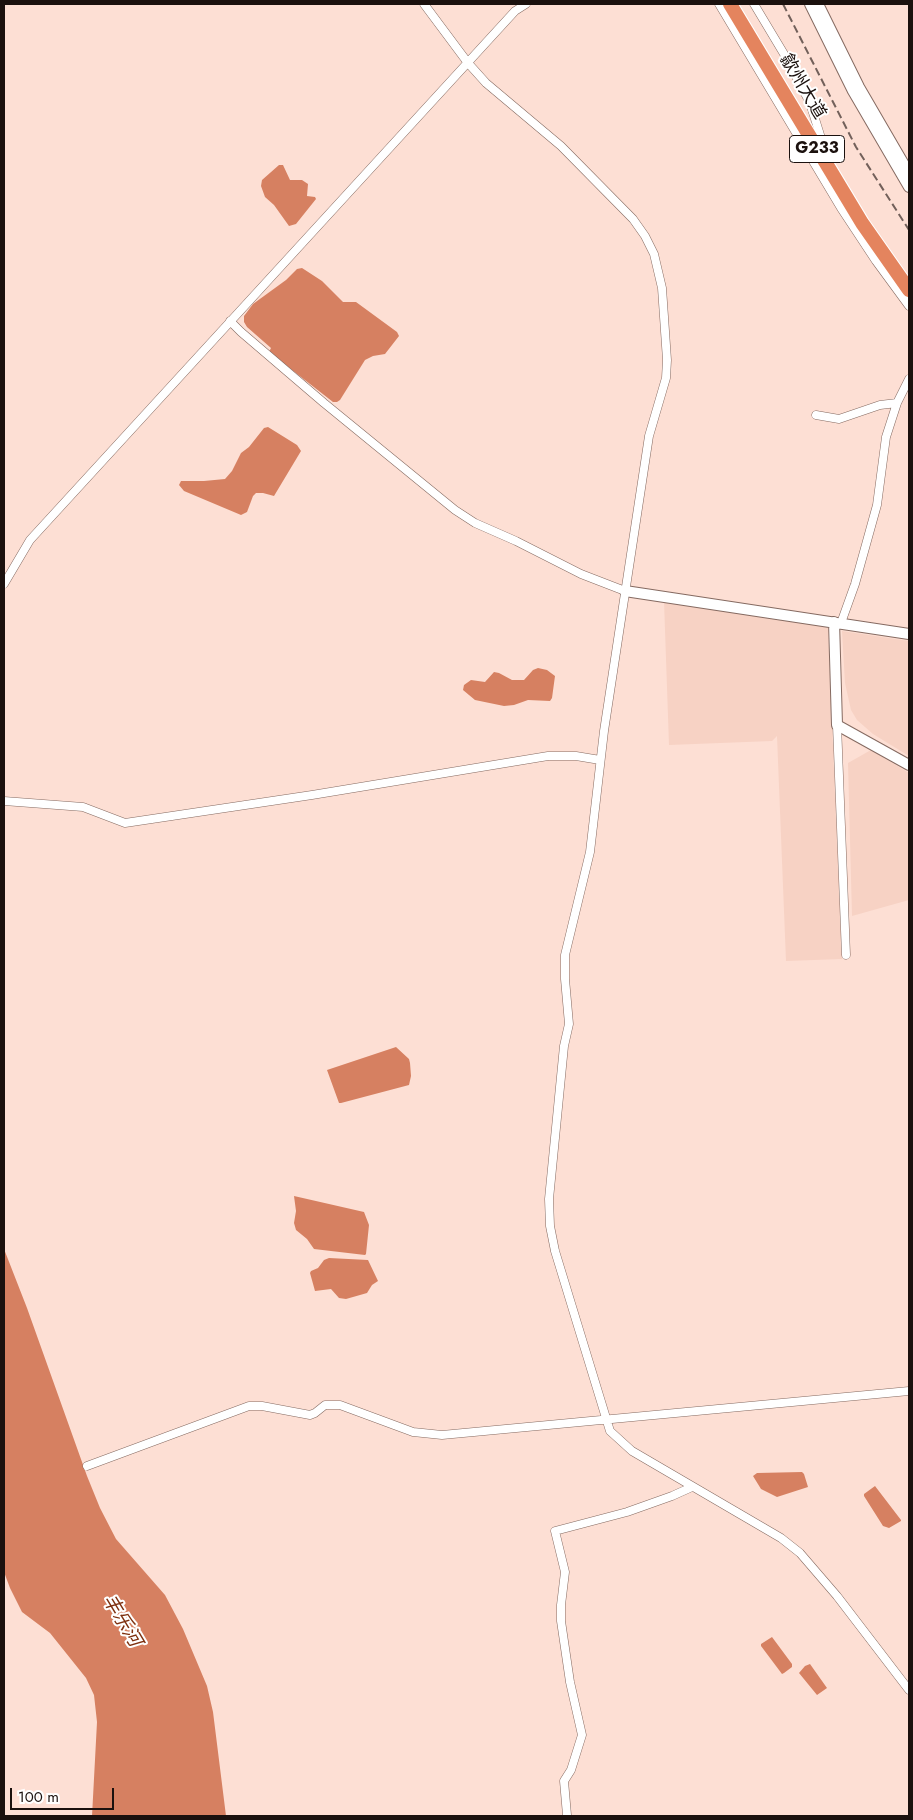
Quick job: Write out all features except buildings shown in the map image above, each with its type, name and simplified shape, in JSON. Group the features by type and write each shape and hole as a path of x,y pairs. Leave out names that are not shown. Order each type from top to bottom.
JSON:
{"highway":[{"name":"歙州大道","path":"730,4 862,223 909,290"},
{"name":"歙州大道","path":"741,4 870,218 909,275"}],"street":[{"path":"424,4 468,64 486,83 561,146 626,212 644,236 657,262 662,288 667,369 664,387 649,436 600,760 590,852 565,955 569,1024 564,1046 549,1208 555,1252 610,1431 625,1446 781,1538 800,1553 837,1596 909,1690"},
{"path":"4,584 30,540 515,12 526,4"},
{"path":"719,4 841,208 909,306"},
{"path":"754,4 810,103 821,138"},
{"path":"810,4 853,90 909,187"},
{"path":"818,4 859,87 909,173"},
{"path":"230,321 455,510 475,523 516,541 581,574 625,591 909,634"},
{"path":"846,955 837,725 838,622 855,584 877,505 883,451 897,402 909,379"},
{"path":"816,415 839,419 880,405 897,402"},
{"path":"837,725 909,766"},
{"path":"4,801 83,807 125,823 321,794 548,756 576,756 600,760"},
{"path":"87,1466 249,1406 262,1406 310,1414 315,1413 325,1405 340,1405 413,1432 432,1435 909,1390"},
{"path":"567,1815 564,1781 571,1770 582,1735 570,1682 561,1621 560,1605 565,1572 555,1531 627,1512 692,1487"}],"shaded area":[{"path":"664,601 828,627 842,959 786,961 777,736 772,741 669,745"},
{"path":"842,631 909,641 909,756 873,734 857,720 851,710 845,683"},
{"path":"871,750 909,773 909,900 852,916 848,763"}],"water":[{"path":"279,165 283,165 290,180 302,180 308,184 307,196 315,197 316,199 296,224 289,226 274,205 265,197 261,186 262,180"},
{"path":"302,268 322,281 343,302 356,302 397,332 399,336 385,354 373,356 365,360 337,402 333,402 269,352 271,348 247,327 244,322 244,316 253,304 286,280 297,269"},
{"path":"268,427 297,445 301,451 274,496 256,493 247,512 241,515 184,491 179,485 181,481 225,479 232,471 241,453 249,447 264,428"},
{"path":"538,668 547,670 555,676 550,701 528,700 504,706 475,700 463,690 464,685 471,680 485,682 494,672 512,680 524,680 533,670"},
{"path":"396,1047 409,1059 411,1076 409,1085 339,1103 327,1070"},
{"path":"294,1196 364,1212 369,1225 366,1254 314,1249 307,1239 296,1230 294,1223 296,1211"},
{"name":"丰乐河","path":"4,1249 100,1508 116,1539 165,1595 183,1629 207,1686 213,1712 226,1816 92,1816 97,1722 94,1695 86,1678 50,1633 22,1612 4,1572"},
{"path":"329,1258 368,1260 378,1281 372,1285 367,1293 346,1299 339,1298 331,1289 315,1291 310,1273 318,1268 324,1260"},
{"path":"802,1472 808,1487 777,1497 761,1489 753,1476 757,1473"},
{"path":"875,1486 901,1520 889,1528 883,1526 864,1496"},
{"path":"772,1637 792,1664 792,1667 782,1674 761,1646 761,1644"},
{"path":"810,1664 827,1688 817,1695 799,1673 805,1666"}],"railway":[{"path":"783,4 856,147 909,230"}]}
